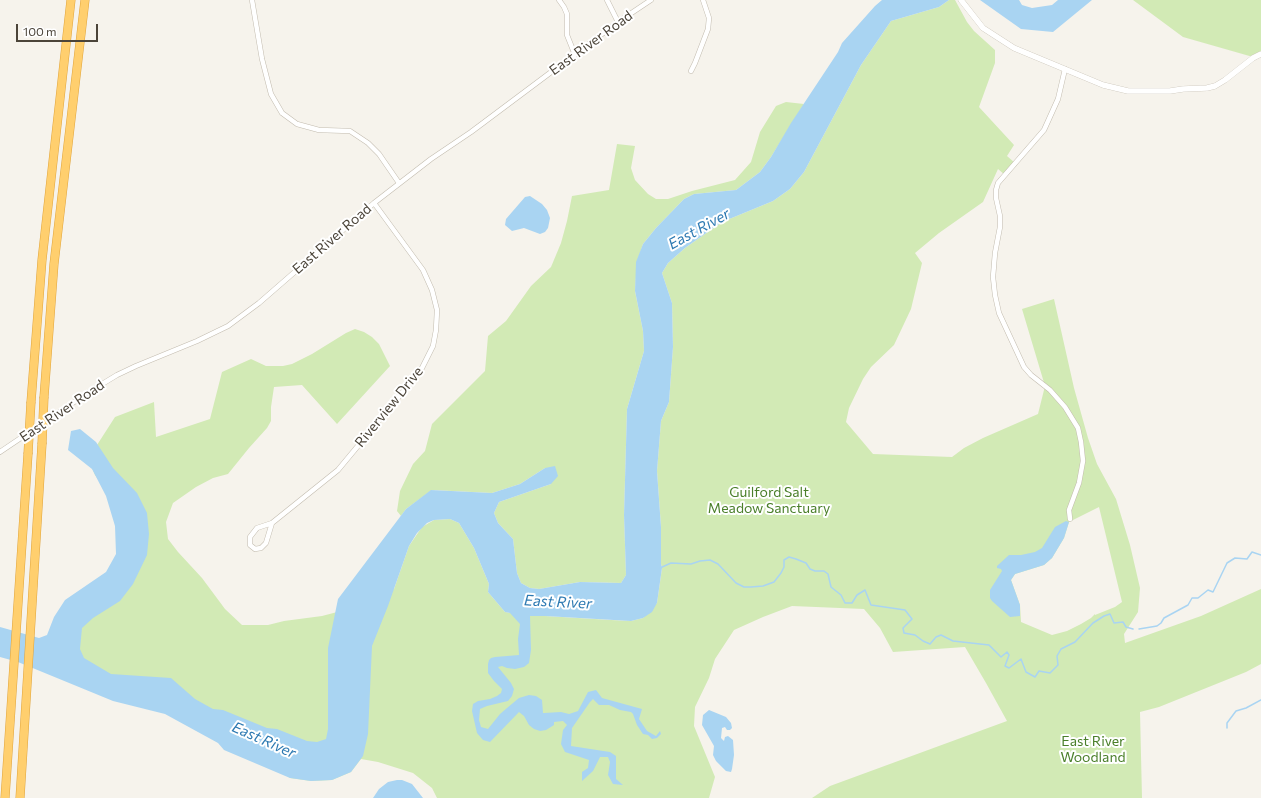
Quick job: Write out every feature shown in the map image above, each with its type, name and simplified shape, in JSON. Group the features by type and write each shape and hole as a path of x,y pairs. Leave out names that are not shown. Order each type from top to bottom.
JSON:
{"highway":[{"path":"5,798 31,402 42,260 72,0"},
{"path":"20,798 44,397 54,264 85,0"}],"street":[{"path":"252,0 262,59 271,94 282,113 297,124 319,130 350,131 368,143 379,154 399,183"},
{"path":"559,0 564,7 566,14 567,35 575,55"},
{"path":"608,0 618,22"},
{"name":"East River Road","path":"0,452 117,375 197,341 228,326 253,307 399,183 471,132 618,22 650,0"},
{"path":"690,71 695,63 708,29 709,18 703,0"},
{"path":"961,0 983,28 1014,48 1103,85 1128,90 1154,92 1207,88 1215,86 1253,58 1261,54"},
{"path":"1065,69 1058,99 1044,130 998,183 996,198 1000,216 1000,227 994,253 993,277 999,313 1024,367 1030,375 1050,390 1065,408 1078,428 1083,461 1079,483 1068,510 1070,519"},
{"name":"Riverview Drive","path":"272,523 266,543 261,548 255,549 250,544 250,536 257,528 272,523 338,470 422,370 433,346 436,330 437,310 432,290 423,270 374,203"}],"green space":[{"name":"Guilford Salt Meadow Sanctuary","path":"949,0 955,0 967,22 974,31 995,50 995,63 979,107 1014,145 1007,156 1015,163 1005,175 998,169 983,202 939,233 915,253 922,263 911,309 894,345 871,367 863,379 849,408 846,422 873,454 952,457 964,448 983,438 1038,414 1045,386 1022,309 1054,299 1074,388 1088,438 1097,464 1116,499 1130,545 1140,588 1138,612 1124,634 1125,643 1201,616 1261,589 1261,664 1246,672 1159,707 1140,712 1142,798 812,798 830,786 1007,721 965,647 893,652 880,628 864,609 792,606 734,630 715,659 709,678 695,707 694,726 715,777 709,798 437,798 432,788 413,773 378,762 361,759 351,772 332,780 311,781 290,778 191,714 93,689 56,629 130,546 106,490 95,475 88,459 115,417 154,402 156,437 210,419 222,372 251,359 266,366 283,366 292,364 355,329 372,337 379,344 390,366 337,424 302,385 274,387 271,407 271,421 267,428 228,474 213,478 196,487 173,503 166,522 168,539 202,578 225,609 242,625 268,625 284,621 322,616 341,611 394,589 409,546 422,527 434,520 450,519 459,523 474,548 489,584 488,592 505,612 529,616 631,621 643,618 657,603 662,568 657,471 661,421 669,402 673,347 672,303 662,273 668,263 685,248 722,222 773,201 790,189 804,172 861,65 891,21 939,7","holes":["1099,507 1122,602 1115,607 1095,614 1091,618 1067,631 1052,635 1021,622 1020,605 1011,580 1015,574 1044,565 1052,558 1064,538 1069,522"]},
{"path":"1133,0 1261,0 1261,54 1253,57 1183,37"},
{"path":"786,102 804,104 760,172 736,190 694,194 684,199 643,244 637,262 635,291 643,331 644,351 627,409 624,515 626,575 621,583 580,582 539,589 530,588 521,583 517,573 513,539 498,523 494,513 499,502 551,484 545,468 520,484 492,493 432,490 406,509 401,516 397,511 400,491 413,464 425,451 432,424 485,371 488,336 506,321 531,286 551,267 561,243 572,196 609,190 617,144 635,146 631,168 635,180 648,194 656,199 668,199 735,180 751,162 760,132 776,106"}],"water":[{"name":"East River","path":"882,0 949,0 939,7 891,21 861,65 804,172 790,189 773,201 722,222 685,248 668,263 662,273 672,303 673,347 669,402 661,421 657,471 662,568 657,603 652,612 643,618 631,621 530,616 531,650 529,663 524,667 515,669 502,666 498,667 514,689 512,696 508,701 480,709 479,720 481,727 488,729 500,714 519,698 529,695 536,696 542,700 543,713 561,712 569,714 578,711 588,692 596,690 602,698 642,709 639,719 647,731 656,736 660,731 661,734 657,738 652,739 648,735 643,734 631,712 620,710 609,705 599,705 593,699 572,728 571,746 610,752 616,756 616,779 623,785 613,784 608,775 610,762 608,757 600,757 593,771 582,781 582,772 588,768 589,760 565,752 561,744 563,730 567,725 563,721 554,722 554,725 546,730 540,731 529,725 524,716 519,712 490,742 483,740 477,733 472,711 473,704 478,701 497,696 501,693 502,689 488,673 489,660 495,657 519,655 518,639 520,624 510,613 505,612 488,592 489,584 474,548 459,523 450,519 434,520 427,523 417,533 409,546 372,646 368,734 363,756 351,772 332,780 311,781 290,778 224,750 218,743 165,714 113,701 18,662 0,657 0,627 39,638 47,635 54,617 65,600 106,572 116,554 115,526 106,496 92,469 68,450 71,431 80,429 96,442 113,468 137,493 147,513 149,534 147,555 133,584 120,601 93,618 82,628 80,649 84,658 111,674 171,678 195,699 213,709 223,710 267,728 277,729 307,741 317,742 326,739 328,729 328,648 338,599 406,509 431,490 492,493 520,484 545,468 555,466 558,476 551,484 499,502 494,513 498,523 513,539 517,573 521,583 530,588 539,589 580,582 621,583 626,575 624,515 627,409 644,351 643,331 635,291 636,262 643,244 684,199 694,194 736,190 760,172 838,52 842,43"},
{"path":"980,0 1019,0 1022,5 1032,8 1052,5 1058,0 1092,0 1053,32 1021,29"},
{"path":"530,196 542,204 547,210 550,218 548,228 545,232 540,234 524,228 512,231 505,225 506,219 525,197"},
{"path":"1066,521 1069,522 1064,538 1052,558 1044,565 1015,574 1011,580 1020,605 1020,616 1010,617 990,598 990,590 1002,571 1001,569 997,568 997,566 1009,555 1021,555 1035,552 1042,548 1055,527"},
{"path":"709,710 726,717 731,723 732,728 730,730 727,730 725,727 722,728 721,738 724,741 725,737 728,736 733,740 734,755 731,772 726,771 716,761 713,755 714,746 702,725 703,715"},
{"path":"402,780 412,784 423,798 373,798 379,789 388,782"}],"waterway":[{"path":"1139,629 1157,626 1164,618 1188,605 1192,598 1198,598 1208,590 1213,592 1227,563 1235,558 1247,559 1252,552 1261,555"},
{"path":"660,568 671,563 691,564 710,560 718,564 736,583 744,587 751,587 763,586 774,582 784,567 784,560 789,557 796,559 806,563 810,569 815,571 824,571 828,574 831,587 841,595 845,603 852,603 857,595 865,590 871,605 905,610 912,619 903,628 904,633 915,635 930,644 936,637 941,635 953,641 989,645 1001,657 1007,652 1009,655 1005,666 1009,668 1021,659 1026,672 1035,677 1039,671 1050,673 1058,665 1057,656 1061,649 1075,642 1093,623 1104,616 1110,614 1114,623 1123,622 1126,627 1133,629"},
{"path":"1227,728 1227,723 1236,711 1246,708 1261,700"}],"park label":[{"name":"East River Woodland","path":"1093,750"}]}
